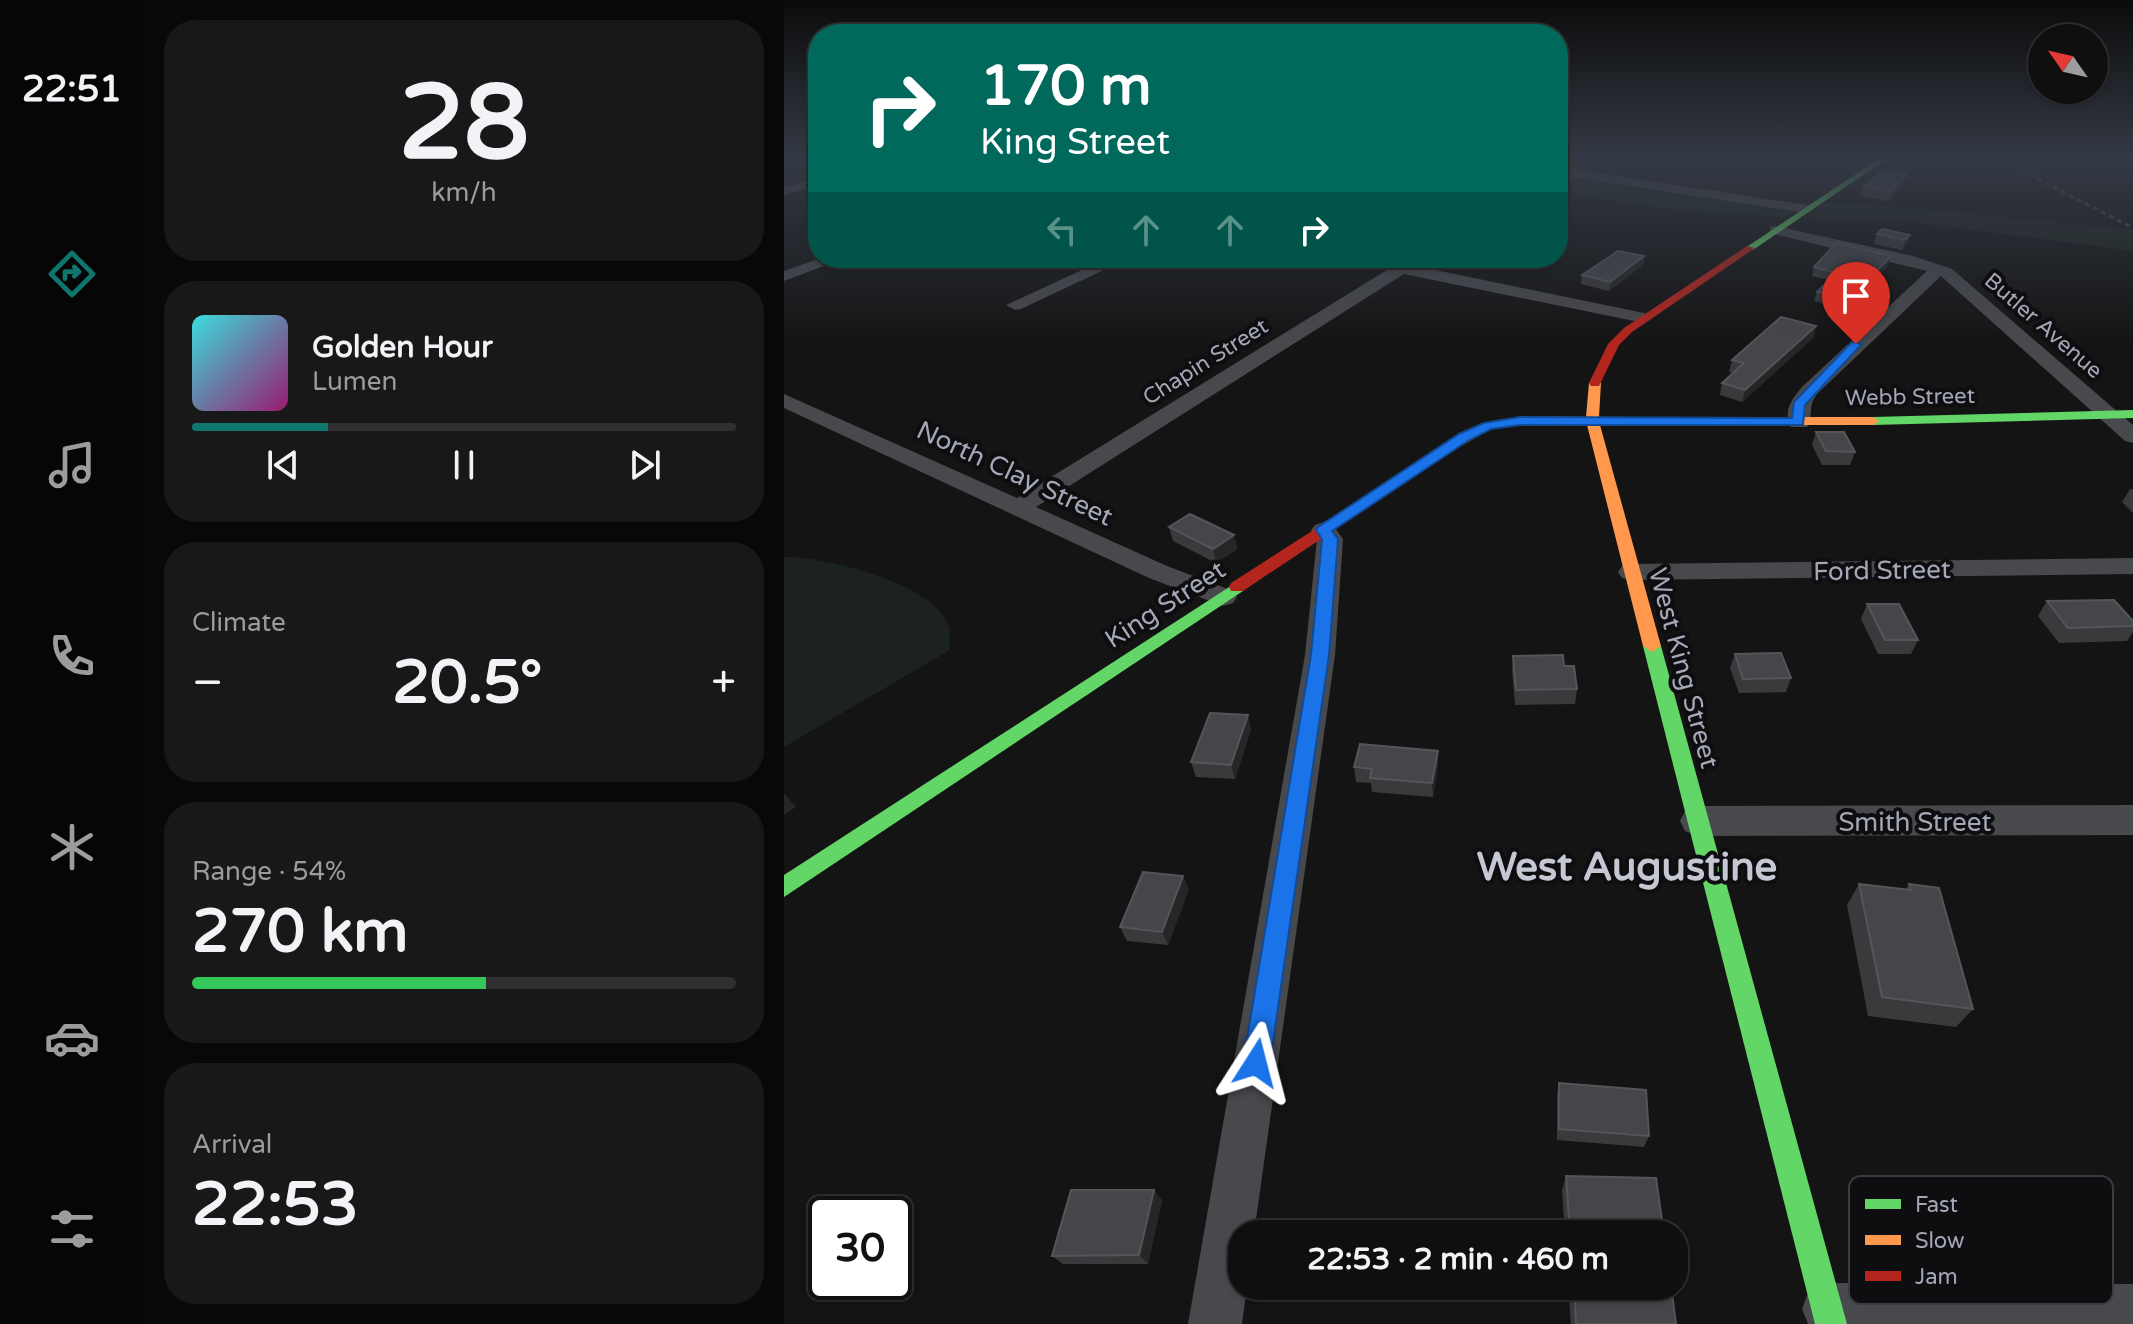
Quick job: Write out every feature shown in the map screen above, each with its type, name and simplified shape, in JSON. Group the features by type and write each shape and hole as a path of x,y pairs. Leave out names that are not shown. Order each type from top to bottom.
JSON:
{"main road":[{"name":"West King Street","path":"1791,220 1644,318 1614,344 1593,389 1592,421 1830,1316"},
{"name":"Webb Street","path":"1592,421 1799,422 2133,414"},
{"name":"King Street","path":"784,887 1475,430 1512,422 1592,421"}],"street":[{"name":"Butler Avenue","path":"1775,230 1913,261 1953,277 2133,436"},
{"path":"784,276 808,268"},
{"path":"1015,305 1098,268"},
{"name":"Chapin Street","path":"1019,507 1402,268"},
{"path":"1431,268 1644,318"},
{"path":"1799,422 1799,404 1810,390 1928,277 1940,270"},
{"name":"North Clay Street","path":"784,400 1158,572 1223,597"},
{"path":"1215,1324 1320,655 1330,539 1324,530"},
{"name":"Ford Street","path":"1631,572 2133,566"},
{"name":"Smith Street","path":"1698,821 2133,820"},
{"path":"1830,1316 2133,1310"}],"shaded area":[{"path":"1851,220 2034,220 2133,229 2133,251 1912,222"},
{"path":"784,557 850,567 921,596 938,610 948,625 950,650 784,747"}],"building":[{"path":"1882,229 1910,235 1905,240 1877,234"},
{"path":"1836,243 1891,256 1850,300 1817,292 1836,273 1814,267"},
{"path":"1618,251 1644,256 1610,282 1582,275"},
{"path":"1781,317 1816,326 1745,390 1722,383 1744,363 1732,360"},
{"path":"1816,432 1844,432 1855,452 1826,451"},
{"path":"1190,514 1234,535 1213,549 1169,527"},
{"path":"2114,600 2133,621 2133,626 2068,628 2047,601"},
{"path":"1867,604 1899,604 1918,640 1885,640"},
{"path":"1781,653 1791,678 1743,679 1735,654"},
{"path":"1563,655 1564,666 1574,666 1577,689 1516,690 1513,656"},
{"path":"1210,713 1248,715 1231,765 1191,762"},
{"path":"1360,744 1438,751 1432,783 1370,778 1372,769 1354,767"},
{"path":"1143,872 1183,876 1162,932 1120,927"},
{"path":"1859,884 1911,890 1909,884 1939,888 1973,1009 1882,997"},
{"path":"1559,1083 1646,1090 1649,1136 1559,1129"},
{"path":"1566,1176 1656,1178 1662,1220 1569,1220"},
{"path":"1071,1190 1154,1190 1139,1255 1052,1256"},
{"path":"1575,1300 1673,1300 1676,1324 1576,1324"}],"railway":[{"path":"2117,220 2133,228"}],"traffic: fast":[{"path":"1750,248 1792,220"},
{"path":"1873,421 2133,414"},
{"path":"784,887 1237,587"},
{"path":"1652,646 1831,1324"}],"traffic: slow":[{"path":"1595,383 1592,421 1652,646"},
{"path":"1452,445 1488,426 1520,421 1873,421"}],"traffic: jam":[{"path":"1595,383 1614,344 1628,330 1750,248"},
{"path":"1237,587 1452,445"}],"district":[{"name":"West Augustine","path":"1627,866"}],"route":[{"path":"1256,1063 1320,655 1330,539 1324,530 1475,430 1503,422 1799,422 1796,413 1799,404 1856,344"}]}
